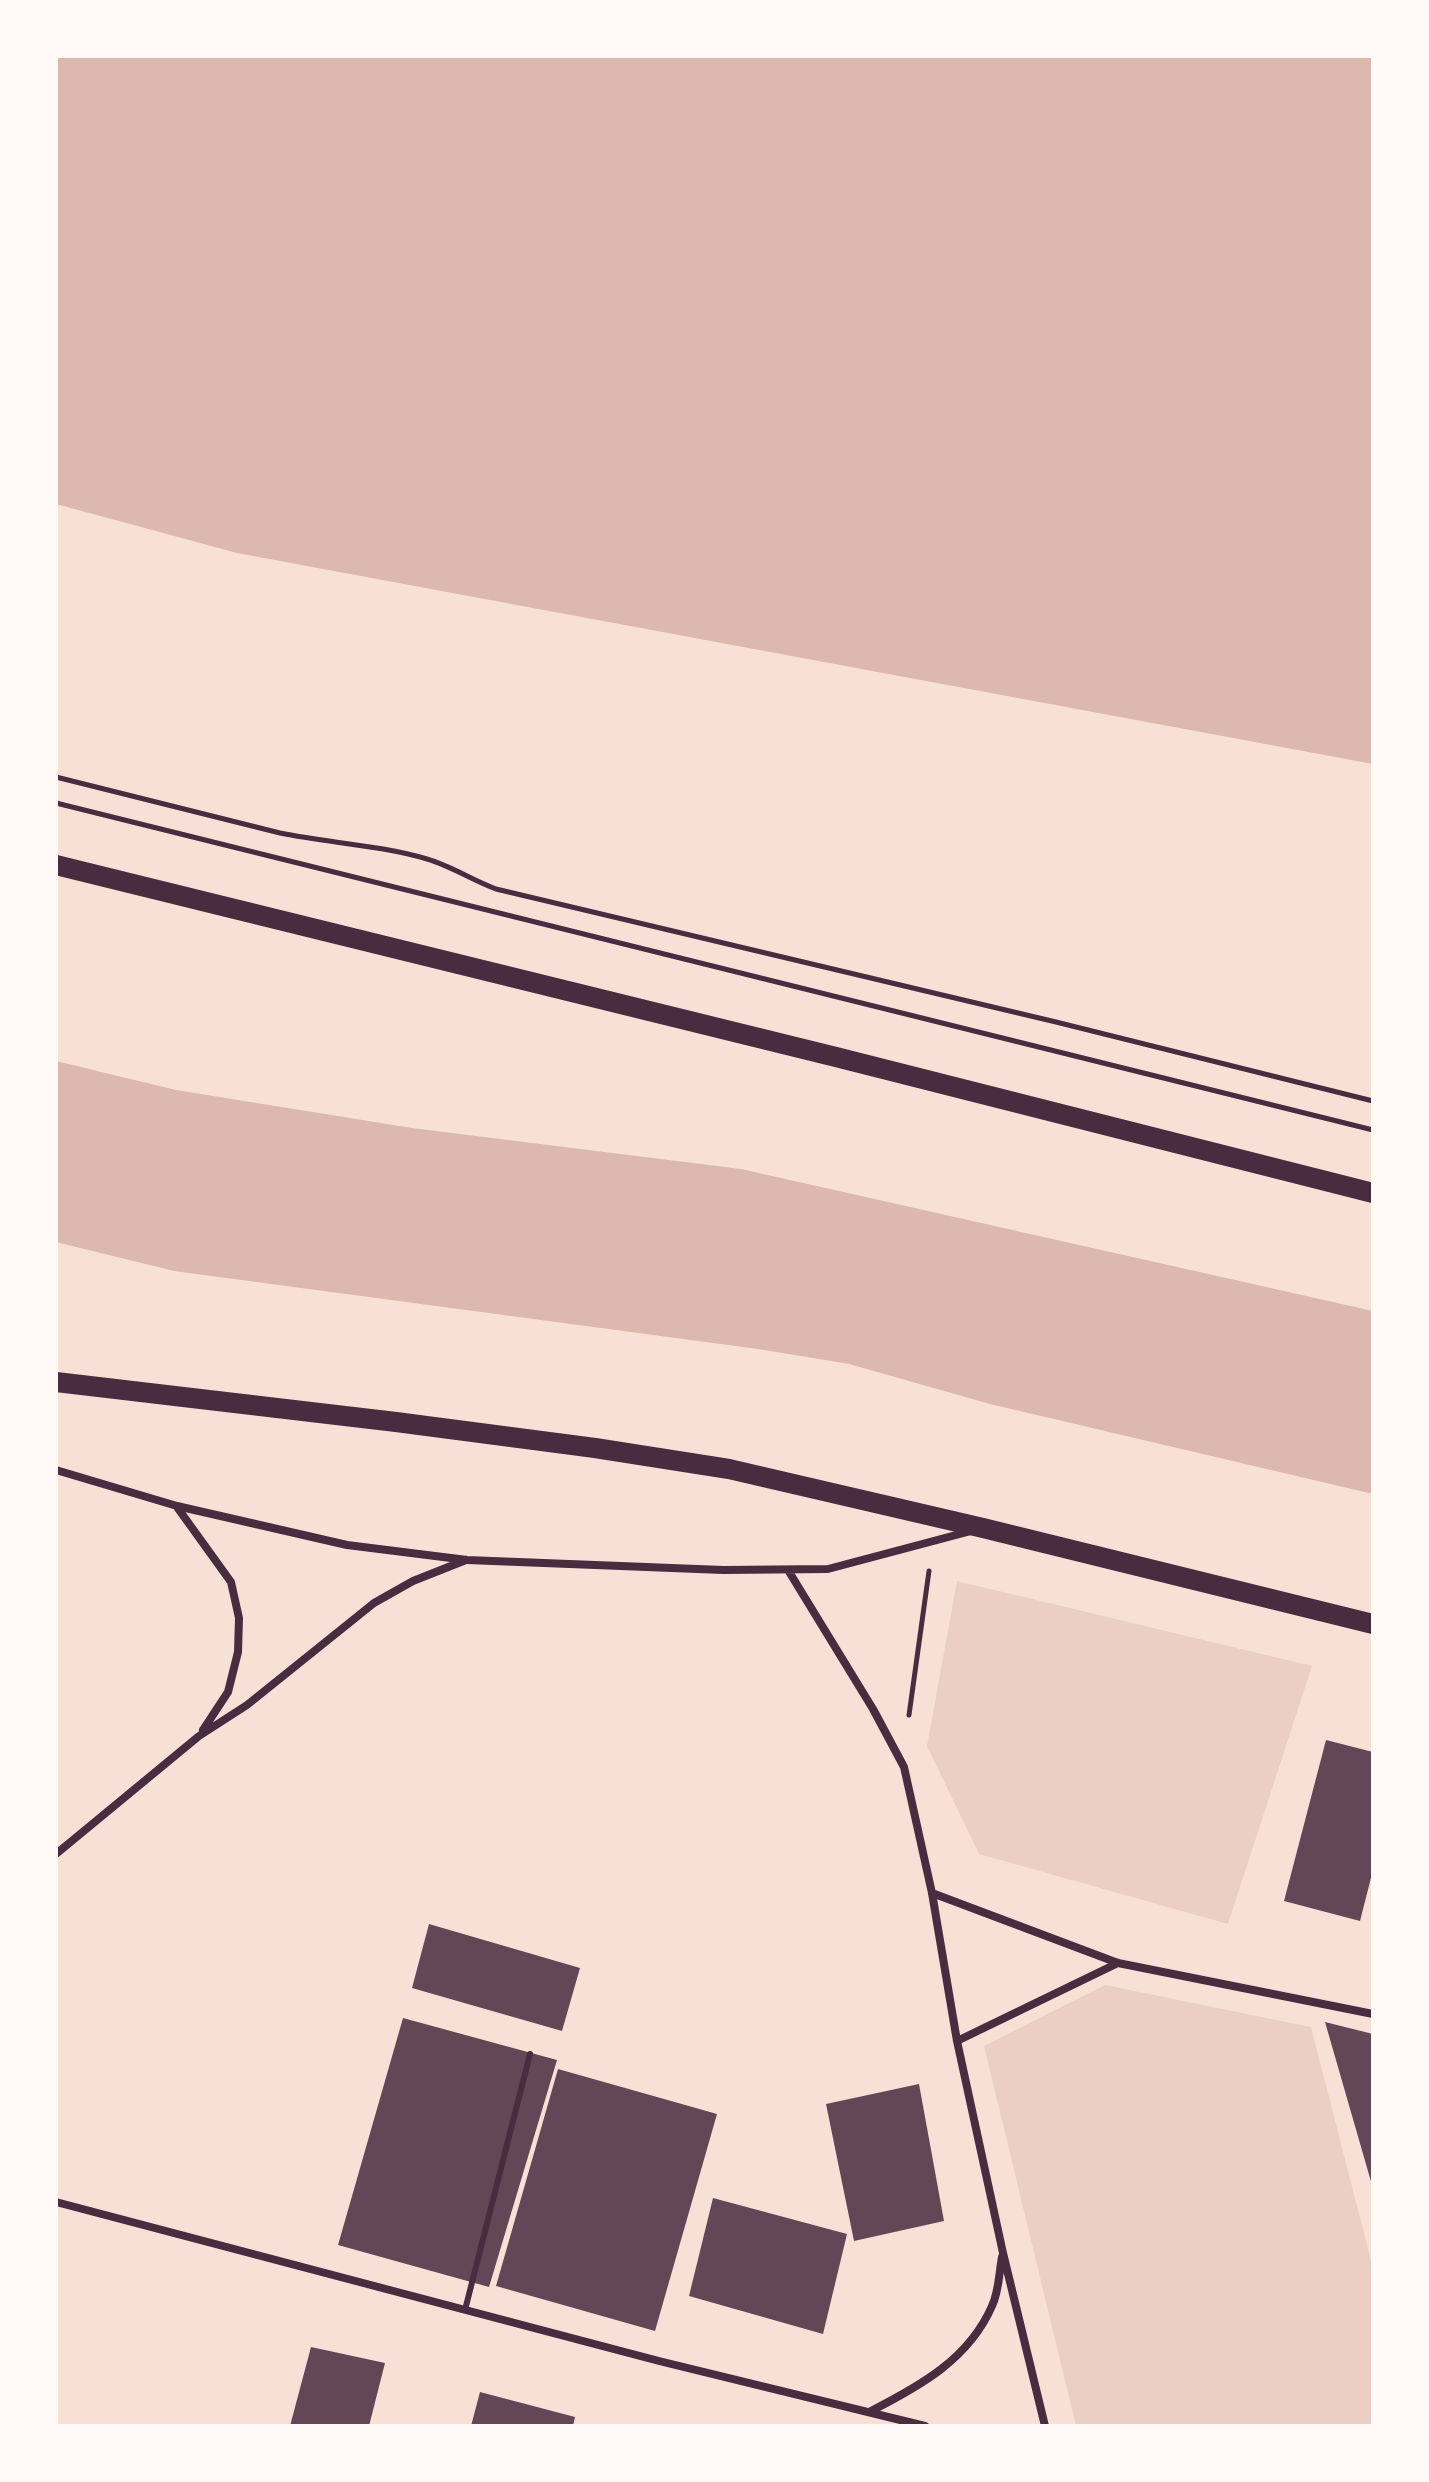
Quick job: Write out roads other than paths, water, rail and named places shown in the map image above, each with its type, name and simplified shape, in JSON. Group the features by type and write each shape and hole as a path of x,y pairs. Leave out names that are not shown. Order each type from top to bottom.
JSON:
{"main road":[{"path":"56,865 1373,1193"},
{"path":"56,1382 595,1448 729,1469 1373,1624"}],"street":[{"path":"56,1470 177,1506 347,1545 467,1560 723,1570 828,1569 983,1528"},
{"path":"177,1506 231,1582 239,1618 238,1652 228,1692 199,1736"},
{"path":"56,1854 199,1736 247,1705 374,1603 413,1581 467,1560"},
{"path":"788,1570 873,1709 904,1767 932,1893 957,2041 1045,2426"},
{"path":"932,1893 1118,1963 1373,2014"},
{"path":"957,2041 1118,1963"},
{"path":"56,2202 659,2361 925,2426"},
{"path":"871,2412 915,2389 947,2365 976,2337 994,2303 1003,2253"}],"lane":[{"path":"465,2310 530,2054"}]}
